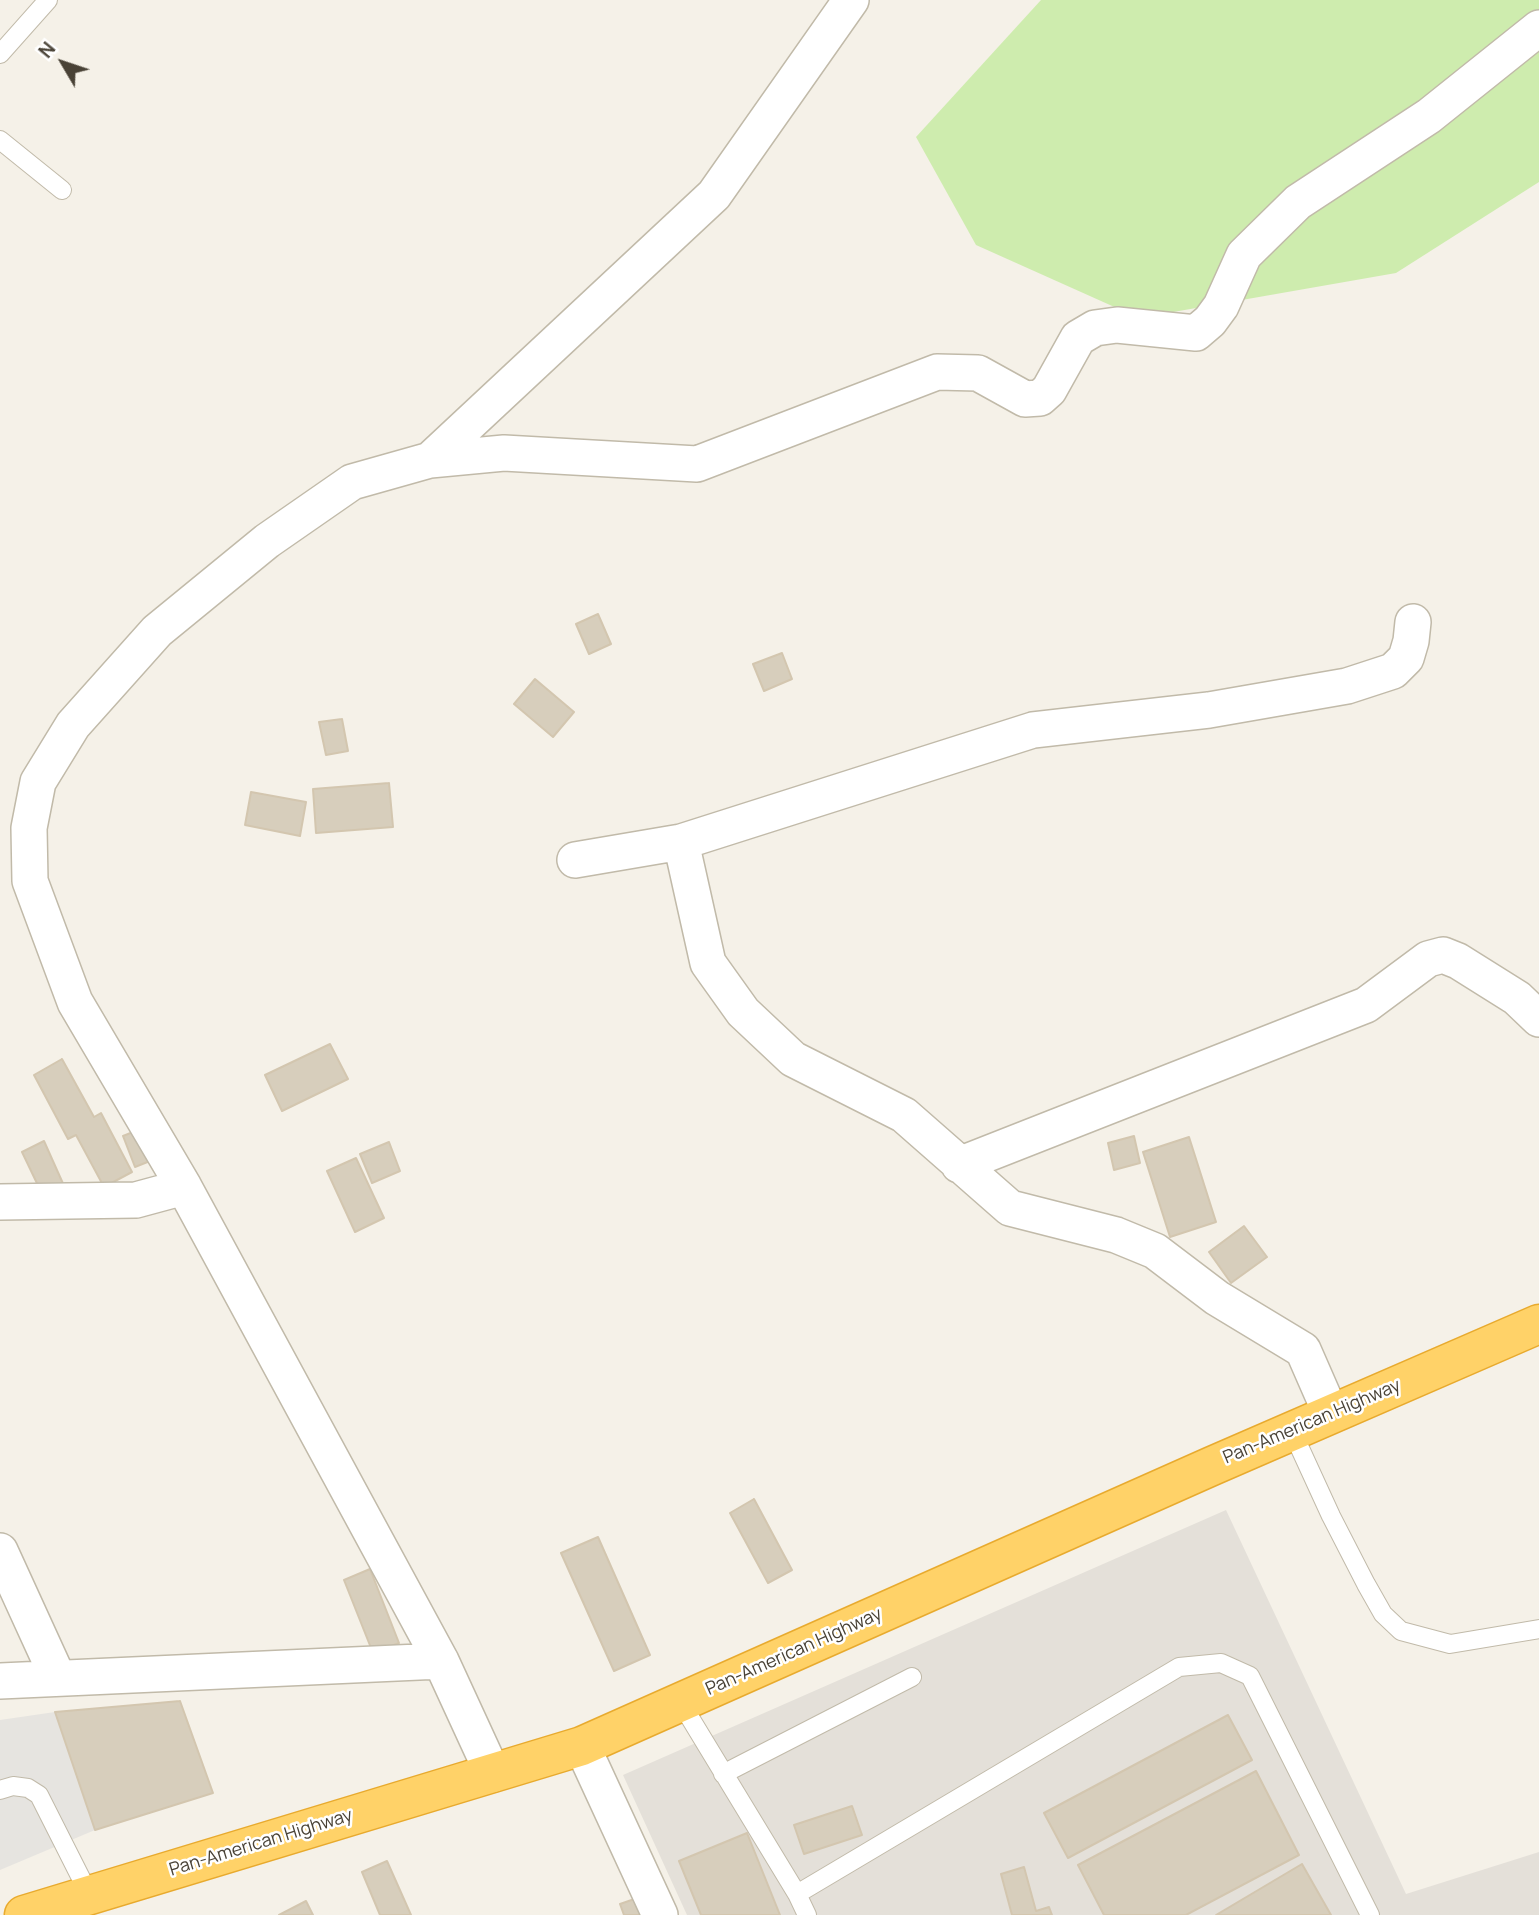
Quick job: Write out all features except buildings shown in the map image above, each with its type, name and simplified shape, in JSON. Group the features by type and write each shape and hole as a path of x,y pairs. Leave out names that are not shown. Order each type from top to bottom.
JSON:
{"highway":[{"name":"Pan-American Highway","path":"24,1915 88,1902 582,1746 1539,1324"}],"street":[{"path":"430,460 714,195 852,0"},
{"path":"493,1774 441,1661 184,1187 75,1002 30,881 29,828 38,782 73,725 158,631 267,541 352,482 430,460 504,453 697,464 937,372 978,373 1025,399 1040,398 1049,390 1079,338 1095,328 1117,325 1196,333 1210,321 1221,306 1244,255 1298,202 1429,116 1539,28"},
{"path":"575,860 681,842 1033,730 1209,709 1347,686 1392,671 1406,658 1413,622"},
{"path":"681,842 708,963 743,1012 793,1059 904,1115 1010,1208 1116,1235 1155,1251 1217,1298 1303,1350 1331,1414"},
{"path":"959,1165 1366,1005 1428,959 1435,957 1443,955 1458,961 1517,998 1539,1019"},
{"path":"0,1202 136,1200 184,1187"},
{"path":"0,1551 58,1678"},
{"path":"0,1681 441,1661"},
{"path":"582,1746 660,1915"}],"lane":[{"path":"0,54 48,0"},
{"path":"0,140 62,190"},
{"path":"1292,1432 1366,1584 1383,1614 1401,1631 1450,1644 1539,1629"},
{"path":"797,1894 1179,1667 1221,1663 1250,1676 1370,1915"},
{"path":"723,1774 912,1678"},
{"path":"681,1703 797,1894 807,1915"},
{"path":"0,1790 13,1786 28,1788 39,1795 88,1902"}],"shaded area":[{"path":"1226,1510 1406,1894 1539,1852 1539,1915 687,1915 623,1775"},
{"path":"55,1712 95,1830 0,1870 0,1720"}],"green space":[{"path":"1041,0 1539,0 1539,182 1396,273 1139,318 976,245 916,137"}]}
